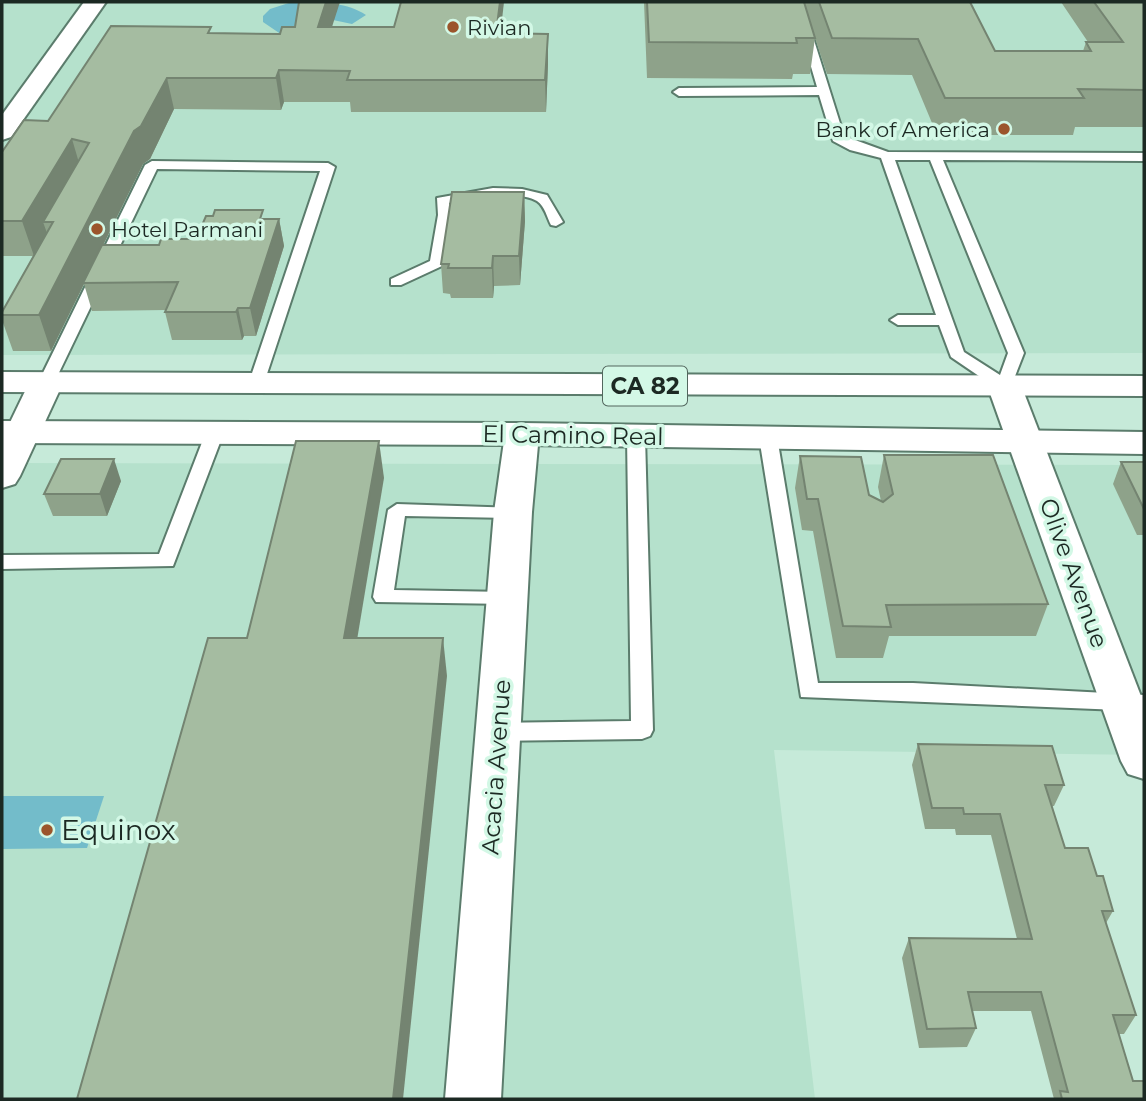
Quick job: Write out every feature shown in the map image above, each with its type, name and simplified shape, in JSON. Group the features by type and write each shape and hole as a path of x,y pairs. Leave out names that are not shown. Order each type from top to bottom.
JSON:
{"main road":[{"path":"2,132 94,2"},
{"name":"El Camino Real","path":"2,382 256,385 1144,386"},
{"path":"2,475 12,432 46,383"},
{"name":"Olive Avenue","path":"1004,385 1133,702 1144,761"},
{"name":"El Camino Real","path":"12,432 768,437 858,450 1025,442 1144,443"},
{"name":"Acacia Avenue","path":"473,1099 513,513 522,434"}],"lane":[{"path":"797,2 838,138 855,148 887,156 1144,157"},
{"path":"679,92 823,91"},
{"path":"887,156 957,354 1004,385 1016,353 935,156"},
{"path":"46,383 152,165 328,167 256,385"},
{"path":"396,282 438,263 445,215 442,201 473,194 531,193 545,200 554,217"},
{"path":"898,320 945,320"},
{"path":"2,562 166,561 215,432"},
{"path":"498,733 642,730 636,436"},
{"path":"768,437 809,691 913,691 1133,702"},
{"path":"507,599 383,597 397,510 513,513"}],"shaded area":[{"path":"2,2 1144,2 1144,353 2,355"},
{"path":"2,463 1144,465 1144,755 774,750 815,1099 2,1099"}],"water":[{"path":"292,2 340,5 366,15 352,24 333,20 288,39 263,22 263,16 270,9"},
{"path":"2,796 104,796 87,848 2,849"}],"building":[{"path":"299,2 326,2 318,27 394,27 401,2 500,2 496,33 548,34 545,80 347,80 350,71 279,70 276,78 167,78 141,126 134,131 39,315 2,315 53,222 43,222 89,143 72,139 22,221 2,221 2,152 24,120 48,121 111,26 211,27 208,33 280,34 282,27 295,27"},
{"path":"647,2 804,2 815,38 796,38 797,43 649,42"},
{"path":"819,2 970,2 995,51 1091,51 1086,42 1123,42 1094,2 1144,2 1144,90 1078,89 1084,98 945,98 918,39 832,38"},
{"path":"452,192 524,192 519,256 493,256 492,268 448,268 449,264 441,264"},
{"path":"215,210 263,210 260,219 279,219 250,308 238,308 236,312 165,312 178,282 83,283 102,245 159,245 161,239 196,239 206,216 213,216"},
{"path":"296,441 379,441 344,638 443,638 393,1099 77,1099 208,638 247,638"},
{"path":"884,455 993,455 1048,604 886,605 891,627 843,626 818,499 807,499 800,456 861,457 869,495 883,502 893,494"},
{"path":"61,459 114,459 100,494 44,494"},
{"path":"1121,462 1144,462 1144,509"},
{"path":"918,744 1052,746 1064,785 1045,785 1065,848 1088,848 1097,876 1103,876 1113,911 1102,911 1136,1015 1113,1015 1133,1081 1144,1081 1144,1099 1062,1099 1060,1091 1068,1092 1041,992 968,992 976,1028 927,1029 909,938 1032,939 1000,814 964,814 963,808 932,808"}],"place":[{"name":"Rivian","path":"453,27"},
{"name":"Bank of America","path":"1004,129"},
{"name":"Hotel Parmani","path":"97,229"},
{"name":"Equinox","path":"47,830"}]}
